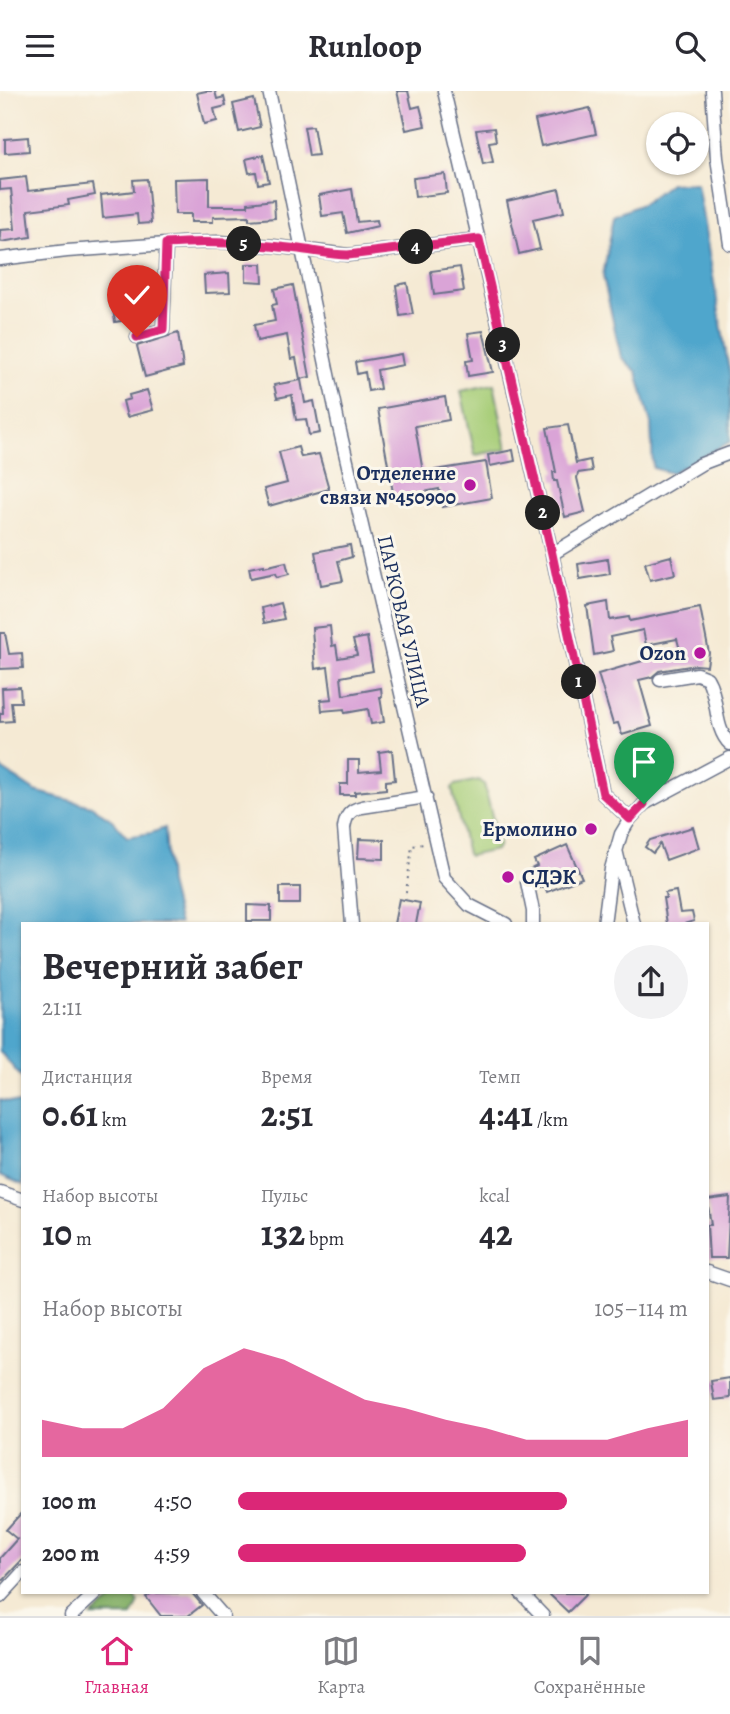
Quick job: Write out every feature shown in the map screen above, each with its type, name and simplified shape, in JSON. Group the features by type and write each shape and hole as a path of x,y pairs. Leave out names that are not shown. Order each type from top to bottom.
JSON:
{"street":[{"name":"ПАРКОВАЯ УЛИЦА","path":"269,91 339,427 444,878 470,905 502,922"},
{"path":"444,91 552,554 603,794 630,819"},
{"path":"712,91 717,158 730,244"},
{"path":"0,259 67,251 220,242 348,255 479,239"},
{"path":"137,337 163,330 166,244"},
{"path":"552,554 701,464 730,453"},
{"path":"660,680 697,674 707,678 712,688 718,719 726,741 730,744"},
{"path":"604,922 611,869 630,819 644,804 730,758"},
{"path":"352,922 344,828 346,816 353,809 426,797"},
{"path":"616,850 634,922"},
{"path":"527,881 533,922"},
{"path":"0,1192 21,1199"},
{"path":"709,1273 730,1280"},
{"path":"0,1597 21,1575"},
{"path":"71,1616 95,1594"},
{"path":"204,1594 223,1616"},
{"path":"522,1594 543,1616"}],"path":[{"path":"405,900 412,846 436,842"}],"green space":[{"path":"494,384 507,449 475,455 461,391"},
{"path":"479,780 484,784 499,844 496,850 469,856 452,788"},
{"path":"120,1594 134,1594 139,1602 132,1616 92,1616"}],"water":[{"path":"670,183 697,183 730,376 730,442 671,473 653,468 651,424 637,372 621,357 603,276 614,216 644,203"},
{"path":"0,768 35,791 91,806 112,820 127,837 165,828 169,884 178,922 21,922 21,1077 0,1052"},
{"path":"0,1100 21,1104 21,1184 0,1175"}],"building":[{"path":"215,91 217,99 224,97 226,106 214,109 217,121 204,124 197,93"},
{"path":"397,91 408,91 412,108 420,106 425,126 406,130"},
{"path":"254,99 260,127 239,132 233,104"},
{"path":"590,108 596,134 541,146 535,120"},
{"path":"313,126 318,155 309,156 304,127"},
{"path":"494,128 496,141 489,142 493,162 483,164 476,130"},
{"path":"28,137 29,151 5,153 5,139"},
{"path":"263,155 269,182 258,184 256,172 249,173 246,159"},
{"path":"445,174 447,193 415,197 413,178"},
{"path":"26,177 28,191 93,184 95,195 68,200 69,205 28,210 31,237 1,242 0,230 15,229 11,189 0,190 0,180"},
{"path":"209,178 209,206 248,206 248,203 274,200 275,218 249,220 249,216 213,217 213,222 191,222 191,214 175,214 174,179"},
{"path":"147,179 151,223 138,224 137,214 103,218 101,195 134,191 133,180"},
{"path":"352,189 357,222 377,220 378,226 347,233 343,213 322,216 319,195"},
{"path":"559,189 564,212 533,219 540,249 519,254 507,201"},
{"path":"246,264 262,264 263,282 246,281"},
{"path":"460,267 464,291 434,295 431,271"},
{"path":"229,273 230,292 205,293 204,275"},
{"path":"407,283 413,314 400,316 396,285"},
{"path":"293,285 310,377 300,379 296,358 291,359 287,335 257,341 254,325 275,321 272,305 277,304 274,289"},
{"path":"140,295 144,317 115,322 112,302"},
{"path":"483,331 493,372 468,376 466,361 473,360 468,333"},
{"path":"178,333 183,367 145,377 137,346"},
{"path":"401,354 403,365 377,370 380,389 368,391 365,372 357,374 355,362"},
{"path":"301,380 305,403 314,401 320,433 309,435 306,419 296,420 292,395 277,398 274,385"},
{"path":"147,390 153,410 127,417 123,401 130,399 129,395"},
{"path":"445,397 449,420 415,426 423,472 486,462 492,498 442,507 439,489 394,498 378,409"},
{"path":"568,425 576,463 590,460 592,471 578,473 577,478 585,512 565,517 557,481 554,481 553,472 556,472 547,428"},
{"path":"298,447 301,457 319,454 329,489 269,506 264,489 287,483 279,452"},
{"path":"513,450 515,461 490,466 488,455"},
{"path":"350,545 352,557 338,561 343,581 321,585 315,552"},
{"path":"671,556 675,574 650,580 645,563"},
{"path":"608,559 610,574 580,579 578,564"},
{"path":"286,562 289,574 277,577 276,573 251,578 249,568"},
{"path":"608,602 610,620 629,617 630,621 700,607 709,653 707,666 696,665 659,671 652,677 639,680 652,726 622,735 618,723 613,724 598,674 680,650 677,639 646,645 643,630 610,637 613,651 594,655 587,606"},
{"path":"280,603 284,619 264,623 261,608"},
{"path":"330,626 332,646 336,645 338,658 357,655 353,640 367,637 373,671 341,677 343,695 381,688 384,722 371,724 368,709 345,713 344,709 322,711 321,700 332,699 328,667 315,669 312,628"},
{"path":"0,633 5,633 9,654 22,653 23,668 0,669"},
{"path":"20,687 21,702 11,702 13,721 0,722 0,713 3,713 2,688"},
{"path":"392,750 395,780 386,781 386,789 340,795 340,784 348,784 348,760 359,760 359,772 381,770 379,752"},
{"path":"693,827 699,848 666,860 660,844 653,853 645,847 650,840"},
{"path":"359,839 384,840 384,859 358,858"},
{"path":"567,845 582,878 547,892 545,886 537,889 529,870 537,866 534,860"},
{"path":"280,887 300,887 300,904 280,904"},
{"path":"676,891 680,913 692,912 694,921 667,922 663,898 666,898 665,893"},
{"path":"399,899 420,903 416,922 394,922"},
{"path":"247,905 271,906 271,921 247,921"},
{"path":"730,1197 727,1258 709,1258 709,1200"},
{"path":"730,1378 730,1398 714,1400 711,1381"},
{"path":"21,1513 21,1561 0,1583 0,1558 17,1539 6,1530"},
{"path":"150,1594 193,1594 202,1605 188,1616 161,1616 146,1597"},
{"path":"549,1594 586,1594 568,1612"}],"place":[{"name":"Отделение связи №450900","path":"470,485"},
{"name":"Ozon","path":"700,653"},
{"name":"Ермолино","path":"591,829"},
{"name":"СДЭК","path":"508,877"}],"route":[{"path":"137,337 163,330 166,244 220,242 348,255 479,239 552,554 603,794 630,819 644,804"}]}
